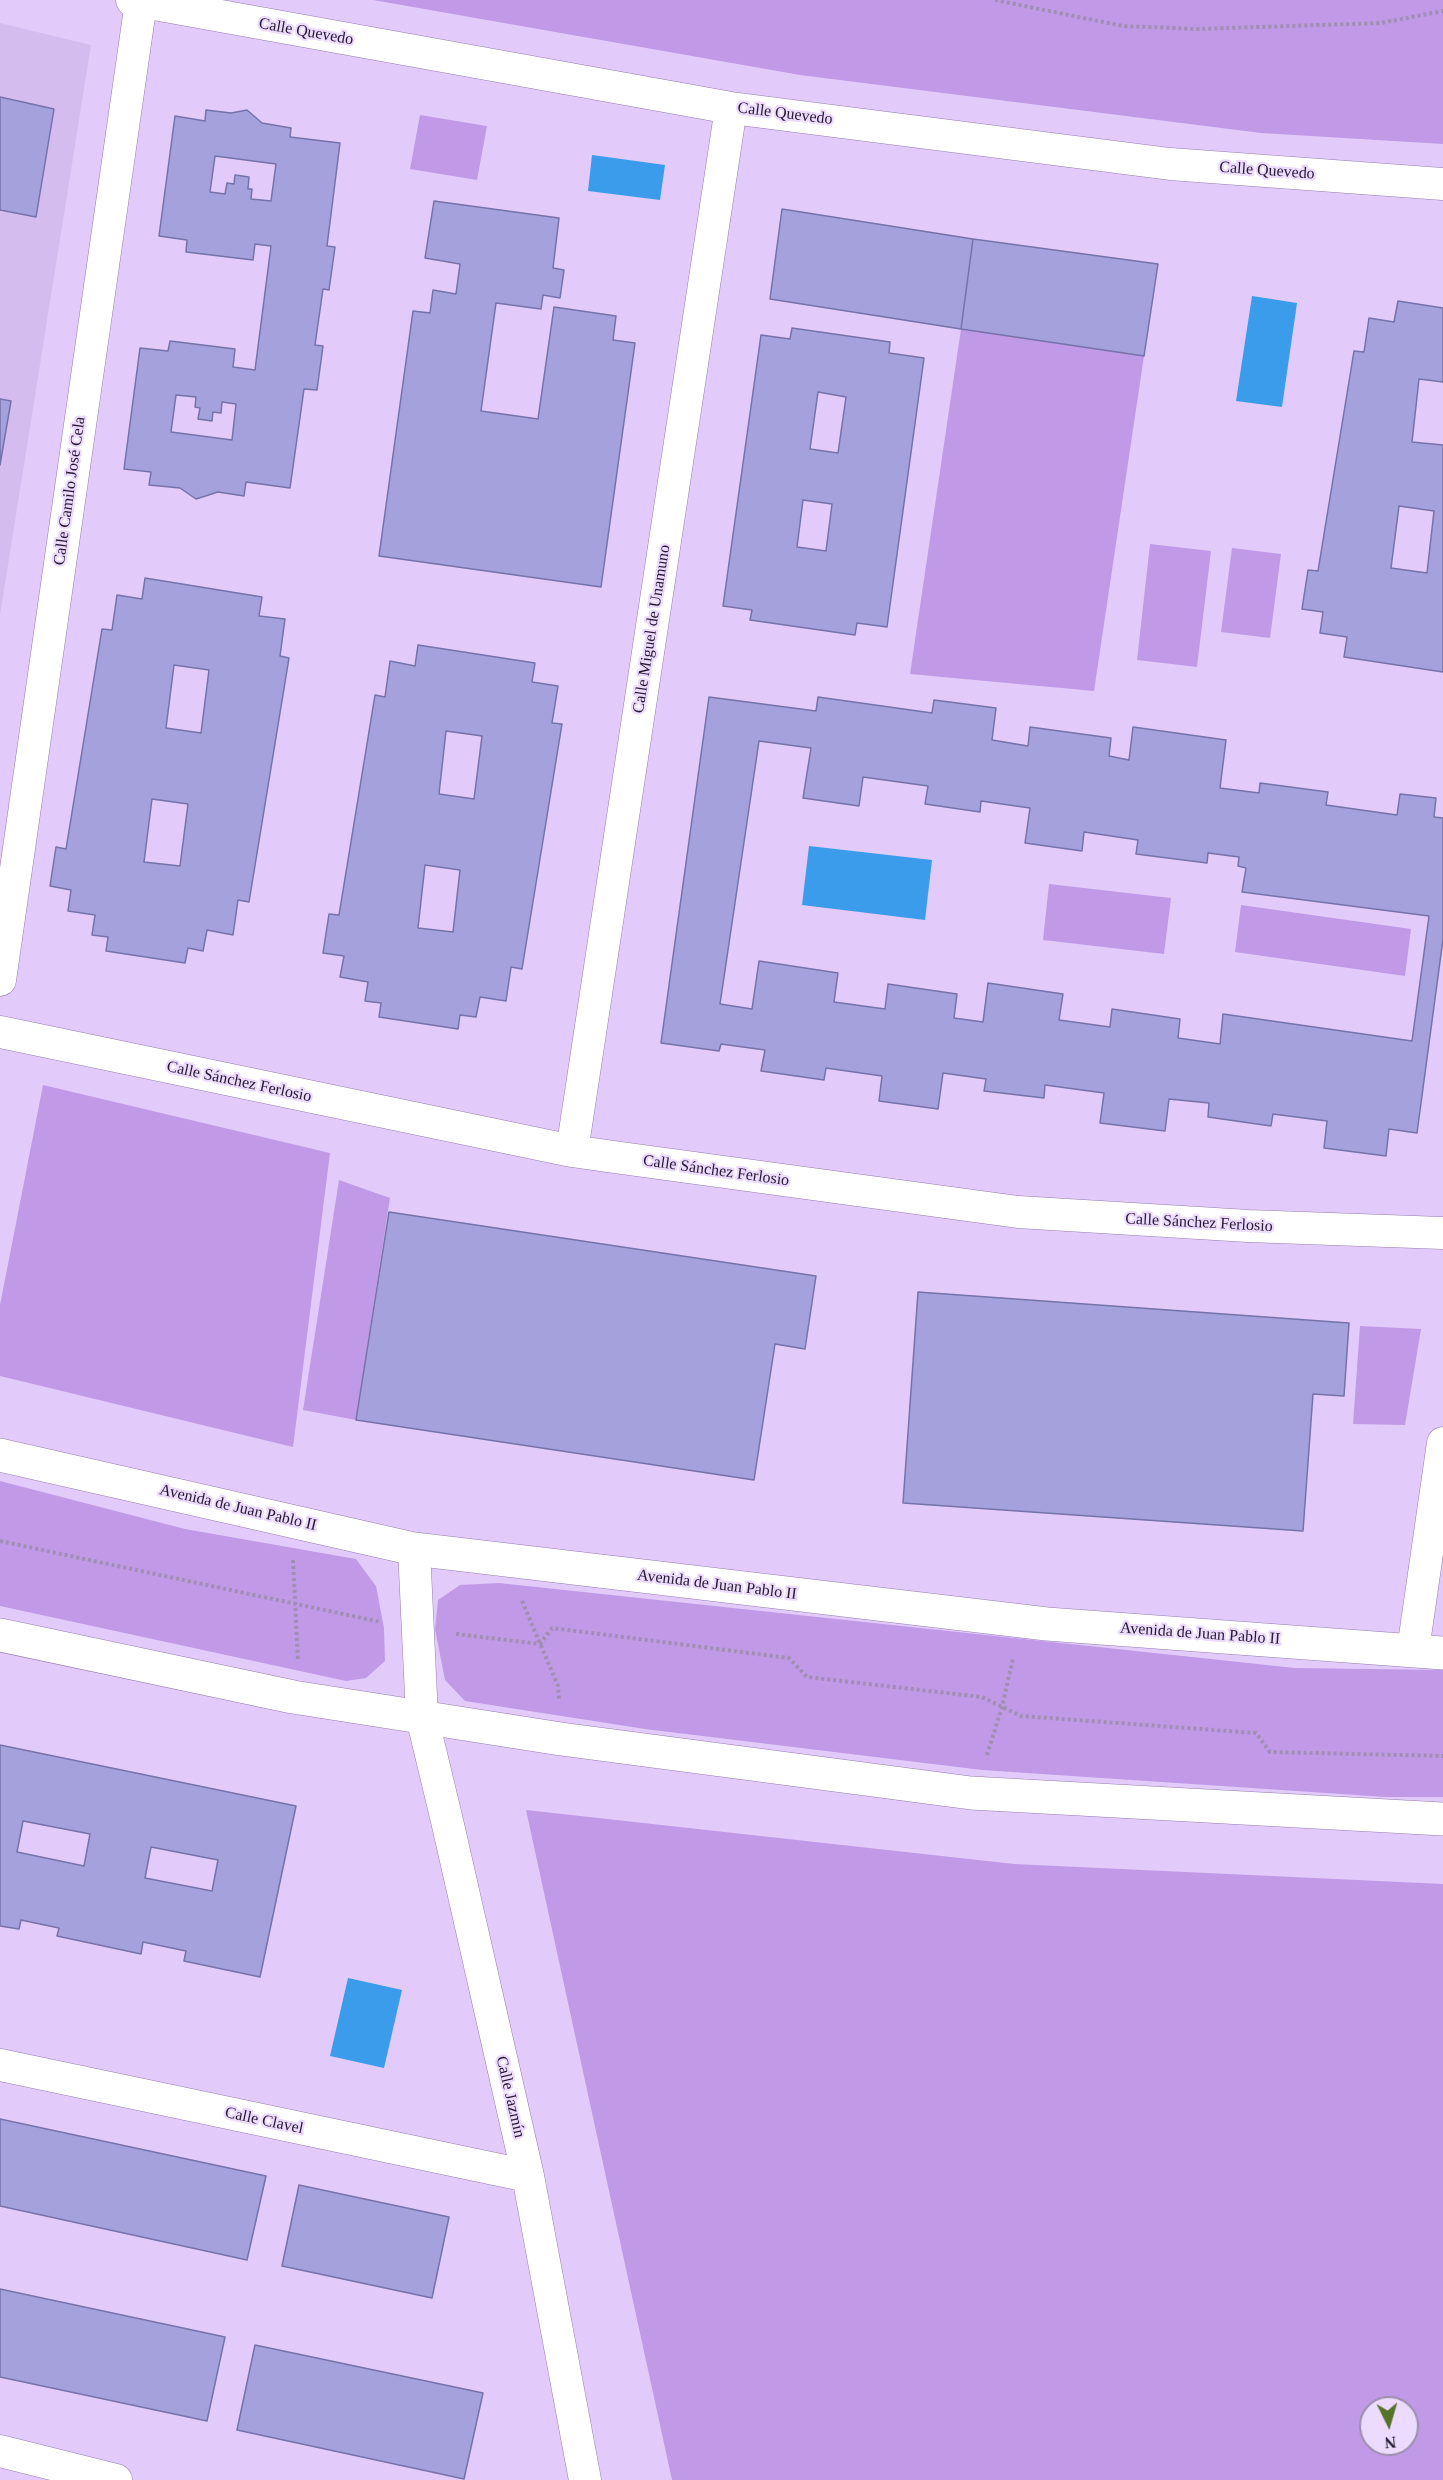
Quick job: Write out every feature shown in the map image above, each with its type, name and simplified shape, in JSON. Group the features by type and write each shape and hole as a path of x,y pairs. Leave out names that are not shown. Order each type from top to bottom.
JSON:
{"street":[{"name":"Calle Quevedo","path":"137,1 731,108 1170,164 1443,184"},
{"name":"Calle Camilo José Cela","path":"0,980 137,1"},
{"name":"Calle Miguel de Unamuno","path":"572,1151 731,108"},
{"name":"Calle Sánchez Ferlosio","path":"0,1032 572,1151 1018,1212 1248,1226 1443,1233"},
{"path":"1428,1651 1443,1443"},
{"name":"Avenida de Juan Pablo II","path":"0,1455 300,1521 414,1549 1047,1623 1428,1651"},
{"name":"Calle Jazmín","path":"414,1549 422,1717 528,2176 585,2480"},
{"path":"0,1635 293,1697 561,1739 971,1793 1443,1819"},
{"name":"Calle Clavel","path":"0,2065 528,2176"},
{"path":"0,2451 116,2480"}],"path":[{"path":"995,0 1123,26 1198,29 1381,23 1443,11"},
{"path":"293,1697 298,1671 292,1547 300,1521"},
{"path":"0,1541 418,1630 540,1644"},
{"path":"514,1560 522,1600 558,1686 561,1739"},
{"path":"540,1644 552,1628 789,1658 807,1677 982,1697 1021,1716 1256,1733 1270,1752 1443,1755"},
{"path":"985,1760 1002,1707 1015,1650"}],"shaded area":[{"path":"373,0 1443,0 1443,144 1261,133 800,75"},
{"path":"0,23 91,45 0,615"},
{"path":"420,115 487,126 477,180 410,169"},
{"path":"961,329 1144,356 1094,691 910,674"},
{"path":"1150,544 1211,551 1197,667 1137,660"},
{"path":"1232,548 1281,554 1270,638 1221,632"},
{"path":"1049,884 1171,898 1164,954 1043,940"},
{"path":"1241,905 1411,929 1405,976 1235,952"},
{"path":"43,1085 330,1153 293,1447 0,1376 0,1305"},
{"path":"339,1180 390,1198 356,1420 303,1410"},
{"path":"1360,1326 1421,1329 1405,1425 1353,1424"},
{"path":"0,1481 185,1529 356,1559 376,1586 384,1628 385,1661 366,1678 346,1681 0,1606"},
{"path":"499,1583 1295,1668 1443,1670 1443,1797 1386,1797 982,1770 645,1729 465,1701 445,1680 435,1629 438,1600 460,1585"},
{"path":"526,1810 1014,1864 1443,1884 1443,2480 672,2480"}],"water":[{"path":"592,155 665,165 660,200 588,191"},
{"path":"1252,296 1297,303 1282,407 1236,401"},
{"path":"809,846 932,860 925,920 802,905"},
{"path":"348,1978 402,1990 384,2068 330,2056"}],"building":[{"path":"0,97 54,109 36,217 0,210"},
{"path":"206,110 231,113 247,110 262,123 291,128 290,137 340,143 327,246 335,247 329,290 323,289 315,345 323,346 317,390 304,389 290,488 246,482 244,496 218,492 196,499 180,488 149,485 151,472 124,469 140,348 168,351 170,341 235,349 233,367 255,370 271,246 255,244 253,260 186,252 187,240 159,236 175,116 205,121","holes":["215,156 276,164 271,201 251,199 252,189 248,189 249,177 235,175 234,184 227,183 225,194 210,192","176,395 196,397 195,407 200,408 198,419 212,421 213,412 221,413 222,402 236,404 232,440 171,432"]},
{"path":"434,201 559,218 553,268 564,270 560,298 543,295 541,309 496,303 481,411 538,419 554,307 616,316 613,340 635,343 601,587 379,556 413,311 430,313 433,290 456,294 460,264 425,258"},
{"path":"782,209 973,239 961,329 770,299"},
{"path":"973,239 1158,264 1144,356 961,329"},
{"path":"1398,301 1443,308 1443,382 1419,379 1412,442 1443,445 1443,672 1344,657 1347,637 1320,633 1323,612 1302,609 1308,570 1318,571 1354,351 1364,352 1369,318 1394,322","holes":["1399,506 1434,511 1427,573 1391,568"]},
{"path":"792,328 890,342 889,353 924,358 887,627 857,623 855,635 750,620 752,610 723,606 761,335 790,339","holes":["818,392 846,397 838,453 810,449","803,500 832,504 826,551 797,547"]},
{"path":"0,399 11,401 0,465"},
{"path":"145,578 262,597 259,616 285,619 280,656 289,658 249,902 238,900 233,935 207,930 203,951 188,948 185,963 106,951 108,937 92,935 95,915 68,911 71,890 50,886 56,847 66,849 102,629 112,630 117,595 142,599","holes":["174,665 209,670 201,733 166,728","152,799 188,804 180,866 144,862"]},
{"path":"418,645 535,663 532,682 558,686 552,723 562,724 522,969 511,967 506,1001 480,997 476,1017 460,1015 458,1029 379,1017 381,1003 365,1001 368,982 340,977 344,956 323,953 329,914 339,915 375,695 385,697 390,661 415,666","holes":["446,731 482,736 474,799 439,794","425,865 460,870 453,932 418,928"]},
{"path":"709,697 816,711 818,697 932,713 934,700 996,708 992,740 1028,746 1030,727 1111,738 1109,756 1129,760 1133,727 1226,740 1220,788 1259,793 1260,783 1328,792 1326,805 1397,815 1400,794 1436,798 1434,817 1443,818 1443,939 1417,1133 1389,1129 1386,1156 1324,1148 1327,1121 1273,1114 1271,1126 1208,1117 1209,1103 1169,1099 1165,1131 1100,1123 1104,1093 1045,1085 1044,1098 984,1091 986,1079 943,1073 938,1109 879,1101 882,1076 826,1068 824,1080 761,1071 765,1050 721,1044 719,1051 661,1043","holes":["759,741 811,748 803,798 859,806 863,777 928,786 925,804 980,812 981,801 1030,808 1025,843 1082,851 1084,832 1138,840 1136,854 1207,863 1208,853 1239,857 1238,866 1246,868 1242,892 1429,916 1412,1041 1223,1014 1220,1044 1178,1038 1180,1019 1112,1009 1110,1027 1059,1020 1063,994 988,983 983,1022 954,1018 957,994 888,984 885,1009 834,1002 838,973 759,961 752,1009 720,1004"]},
{"path":"389,1212 816,1276 805,1349 775,1344 754,1480 356,1420"},
{"path":"918,1292 1349,1323 1344,1396 1313,1394 1303,1531 903,1503"},
{"path":"0,1745 296,1806 260,1977 184,1961 186,1951 143,1942 141,1954 57,1936 59,1928 21,1920 19,1929 0,1926","holes":["23,1821 90,1834 84,1866 17,1852","151,1847 218,1860 212,1891 145,1878"]},
{"path":"0,2119 266,2176 247,2260 0,2206"},
{"path":"299,2185 449,2217 432,2298 282,2266"},
{"path":"0,2289 225,2337 207,2421 0,2377"},
{"path":"255,2345 483,2393 464,2479 237,2430"}]}
